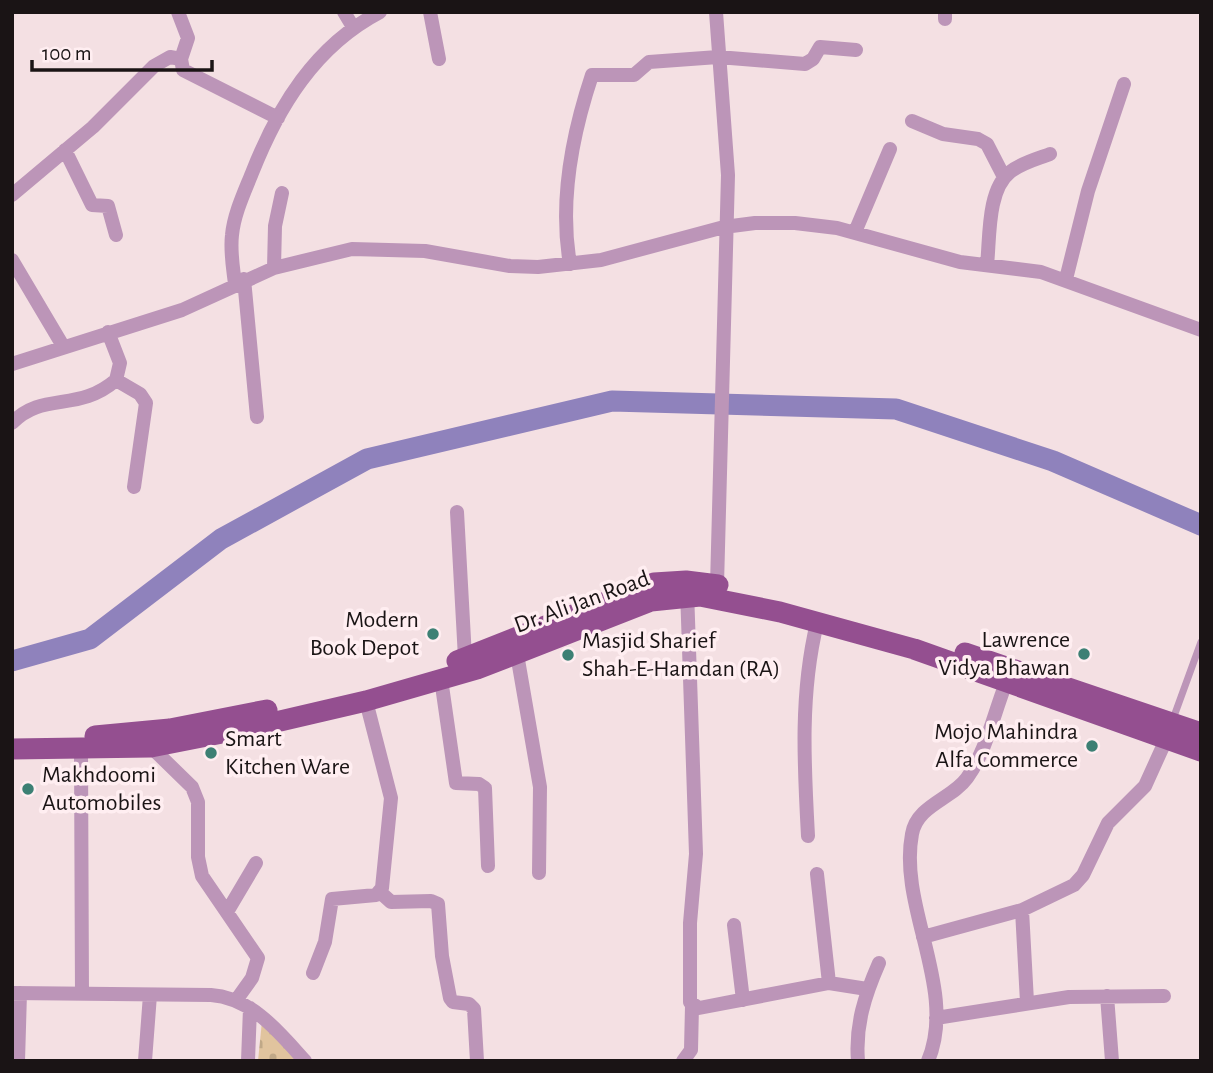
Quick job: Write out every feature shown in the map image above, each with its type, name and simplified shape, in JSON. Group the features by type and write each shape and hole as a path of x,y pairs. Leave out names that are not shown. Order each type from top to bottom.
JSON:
{"main road":[{"name":"Dr. Ali Jan Road","path":"12,736 94,736 170,729 362,688 465,658 643,587 687,589 717,585 894,630 1169,731 1201,751"},
{"name":"Dr. Ali Jan Road","path":"12,749 151,747 366,701 517,654 687,589 914,649 1006,683 1169,731 1201,733"}],"street":[{"path":"178,12 188,37 188,45 181,59 183,70 278,118"},
{"path":"344,12 353,27"},
{"path":"257,417 239,281 230,251 235,219 261,150 293,89 320,57 353,27 380,12"},
{"path":"430,12 439,59"},
{"path":"716,12 728,162 724,227 717,585"},
{"path":"570,264 565,206 573,145 592,75 634,75 649,62 718,57 805,64 813,59 820,47 856,50"},
{"path":"12,195 93,127 155,65 170,57 181,59"},
{"path":"1066,279 1088,191 1124,84"},
{"path":"912,121 943,134 978,139 988,144 1004,177"},
{"path":"855,232 890,149"},
{"path":"65,150 92,205 108,206 117,235"},
{"path":"987,265 994,203 1004,177 1012,170 1050,154"},
{"path":"274,268 275,226 282,193"},
{"path":"12,364 182,310 239,281 274,268 352,249 389,248 510,266 570,264 601,260 724,227 795,223 855,232 960,262 1028,269 1066,279 1154,316 1201,330"},
{"path":"12,260 63,346"},
{"path":"12,423 29,408 88,399 116,380 120,363 108,332"},
{"path":"116,380 140,394 146,403 134,487"},
{"path":"457,512 465,658"},
{"path":"683,1061 691,1050 692,1006 688,996 688,968 696,853 687,589"},
{"path":"808,836 805,694 808,663 817,623"},
{"path":"517,654 540,787 539,873"},
{"path":"441,679 456,783 479,784 485,788 488,866"},
{"path":"928,1061 935,1041 936,1018 933,979 914,890 913,830 927,809 967,778 1006,683"},
{"path":"366,701 391,798 380,892"},
{"path":"923,937 1022,909 1074,885 1083,875 1108,823 1145,786 1169,731"},
{"path":"151,747 192,787 198,802 200,824 198,867 258,958 252,978 237,999"},
{"path":"81,749 82,994"},
{"path":"227,912 256,863"},
{"path":"817,874 829,983"},
{"path":"313,973 325,942 332,899 380,892"},
{"path":"380,892 391,902 431,901 438,904 442,956 450,998 453,1002 469,1004 474,1009 477,1061"},
{"path":"1022,909 1027,1002"},
{"path":"734,925 743,1000"},
{"path":"858,1061 858,1031 867,989 879,963"},
{"path":"692,1006 699,1008 829,983 867,989"},
{"path":"18,1061 16,993 237,999 250,1008 305,1061"},
{"path":"145,1061 150,995"},
{"path":"936,1018 1027,1002 1107,996 1164,996"},
{"path":"1107,996 1112,1061"},
{"path":"248,1061 250,1008"}],"lane":[{"path":"1169,731 1201,642"}],"green space":[{"path":"262,1021 300,1061 258,1061"}],"waterway":[{"path":"12,661 90,639 221,539 367,459 612,401 896,409 1053,461 1201,525"}],"place":[{"name":"Modern Book Depot","path":"433,634"},
{"name":"Lawrence Vidya Bhawan","path":"1084,654"},
{"name":"Masjid Sharief Shah-E-Hamdan (RA)","path":"568,655"},
{"name":"Mojo Mahindra Alfa Commerce","path":"1092,746"},
{"name":"Smart Kitchen Ware","path":"211,753"},
{"name":"Makhdoomi Automobiles","path":"28,789"}]}
